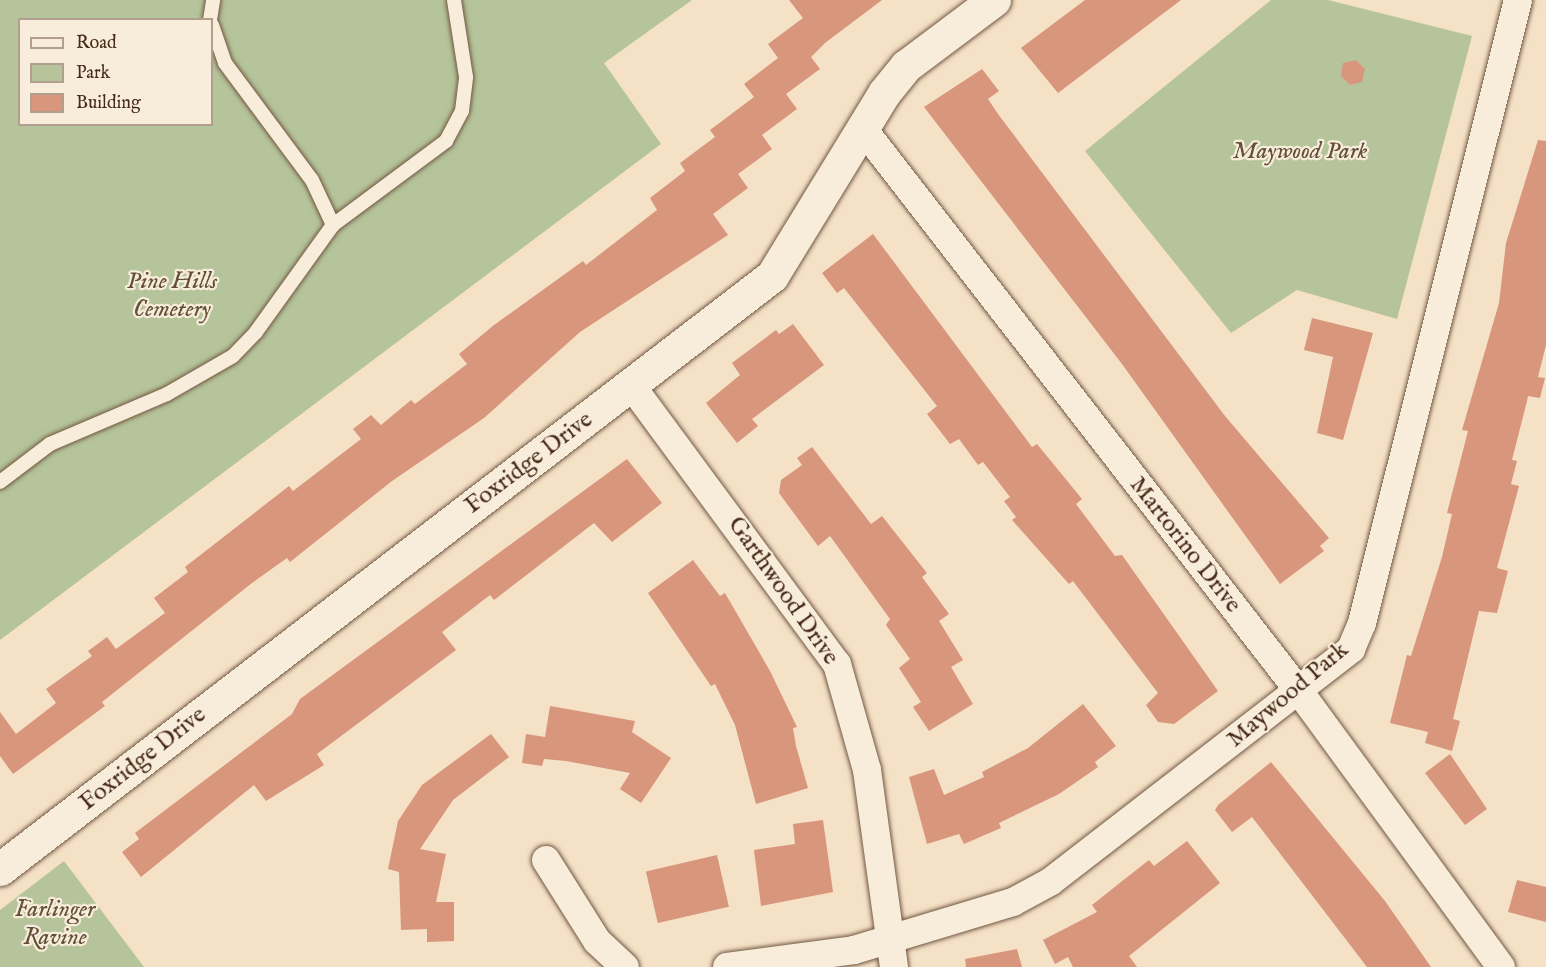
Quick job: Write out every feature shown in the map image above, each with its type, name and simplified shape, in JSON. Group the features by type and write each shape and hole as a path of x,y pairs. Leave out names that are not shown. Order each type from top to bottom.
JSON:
{"street":[{"name":"Foxridge Drive","path":"0,868 772,276 863,129 906,66 994,0"},
{"name":"Maywood Park","path":"726,967 854,950 890,937 976,915 1050,882 1351,649 1362,623 1518,0"},
{"name":"Martorino Drive","path":"863,129 1299,691 1500,967"},
{"name":"Garthwood Drive","path":"631,385 785,587 837,664 867,770 894,967"},
{"path":"546,860 597,941 625,967"}],"lane":[{"path":"210,18 213,0"},
{"path":"0,482 50,444 166,394 233,356 256,332 333,225 446,141 462,111 466,77 454,0"},
{"path":"213,28 225,63 312,180 333,225"}],"green space":[{"name":"Pine Hills Cemetery","path":"0,0 692,0 604,63 661,144 0,640"},
{"name":"Maywood Park","path":"1271,0 1328,0 1472,36 1397,319 1297,290 1231,333 1085,151"},
{"name":"Farlinger Ravine","path":"64,861 144,967 0,967 0,910"}],"building":[{"path":"789,0 882,0 825,43 811,57 820,69 786,94 797,109 762,135 772,149 738,174 748,188 713,214 728,235 580,332 484,418 392,481 290,562 287,558 252,583 102,702 105,706 13,774 0,756 0,712 16,734 56,703 46,689 92,656 88,651 107,637 116,649 165,613 154,598 188,572 185,567 289,486 293,491 361,439 353,429 371,415 381,425 411,400 415,404 467,364 459,354 494,325 583,261 586,265 657,210 650,198 685,171 680,163 715,137 710,130 754,97 744,84 778,58 768,44 803,18"},
{"path":"1085,0 1181,0 1058,93 1021,48"},
{"path":"1356,60 1365,69 1362,82 1350,85 1341,76 1343,63"},
{"path":"982,69 999,91 988,99 998,114 1225,416 1329,538 1320,546 1324,551 1280,584 1122,364 924,107"},
{"path":"1538,140 1546,141 1546,345 1538,377 1545,378 1540,398 1528,396 1512,460 1517,461 1511,484 1519,486 1497,568 1508,571 1497,613 1479,611 1453,719 1460,721 1452,751 1425,743 1428,732 1390,723 1407,655 1411,656 1442,557 1452,514 1447,513 1468,431 1462,430 1499,303 1506,243"},
{"path":"873,234 1032,447 1037,444 1082,499 1076,504 1115,556 1122,555 1218,691 1174,724 1158,722 1146,705 1158,693 1073,581 1069,584 1012,520 1016,517 1004,501 1010,497 983,462 978,465 959,439 950,444 927,414 937,406 844,288 837,293 822,273"},
{"path":"1312,318 1373,333 1343,440 1317,433 1333,357 1304,350"},
{"path":"793,324 824,365 752,419 758,426 737,443 706,403 740,375 732,363 776,330 779,334"},
{"path":"812,447 871,524 882,516 927,573 922,577 949,614 939,621 963,660 951,667 973,704 929,731 913,707 921,702 899,668 910,659 886,625 890,619 830,536 818,546 779,493 781,480 802,465 797,458"},
{"path":"627,459 662,503 612,542 594,523 494,600 490,595 442,632 456,650 317,754 324,765 266,801 254,785 141,877 122,852 139,839 135,833 292,714 300,699"},
{"path":"693,560 720,596 725,593 770,671 797,727 793,728 796,746 808,788 756,804 735,725 715,684 711,686 648,593"},
{"path":"1083,704 1116,746 1095,762 1098,767 1059,794 999,823 1001,828 964,844 959,834 927,844 909,777 934,769 944,795 984,777 982,772 1028,748"},
{"path":"550,706 635,721 632,732 671,758 641,803 620,789 630,773 566,761 544,759 542,766 522,763 526,734 545,737"},
{"path":"491,734 509,757 453,800 420,849 446,854 436,902 454,902 454,941 427,942 427,929 401,930 399,872 388,869 398,821 422,785"},
{"path":"1450,754 1487,809 1465,825 1425,773"},
{"path":"1271,762 1385,901 1431,967 1367,967 1252,817 1232,832 1215,810 1218,805"},
{"path":"823,820 833,892 761,906 754,850 795,844 793,824"},
{"path":"1187,841 1220,883 1129,956 1137,967 1073,967 1068,957 1055,964 1043,940 1097,912 1092,905 1126,878 1149,860 1154,866"},
{"path":"717,855 729,907 658,923 646,871"},
{"path":"1517,880 1546,887 1546,922 1508,912"},
{"path":"1017,949 1022,967 966,967 965,959"}]}
